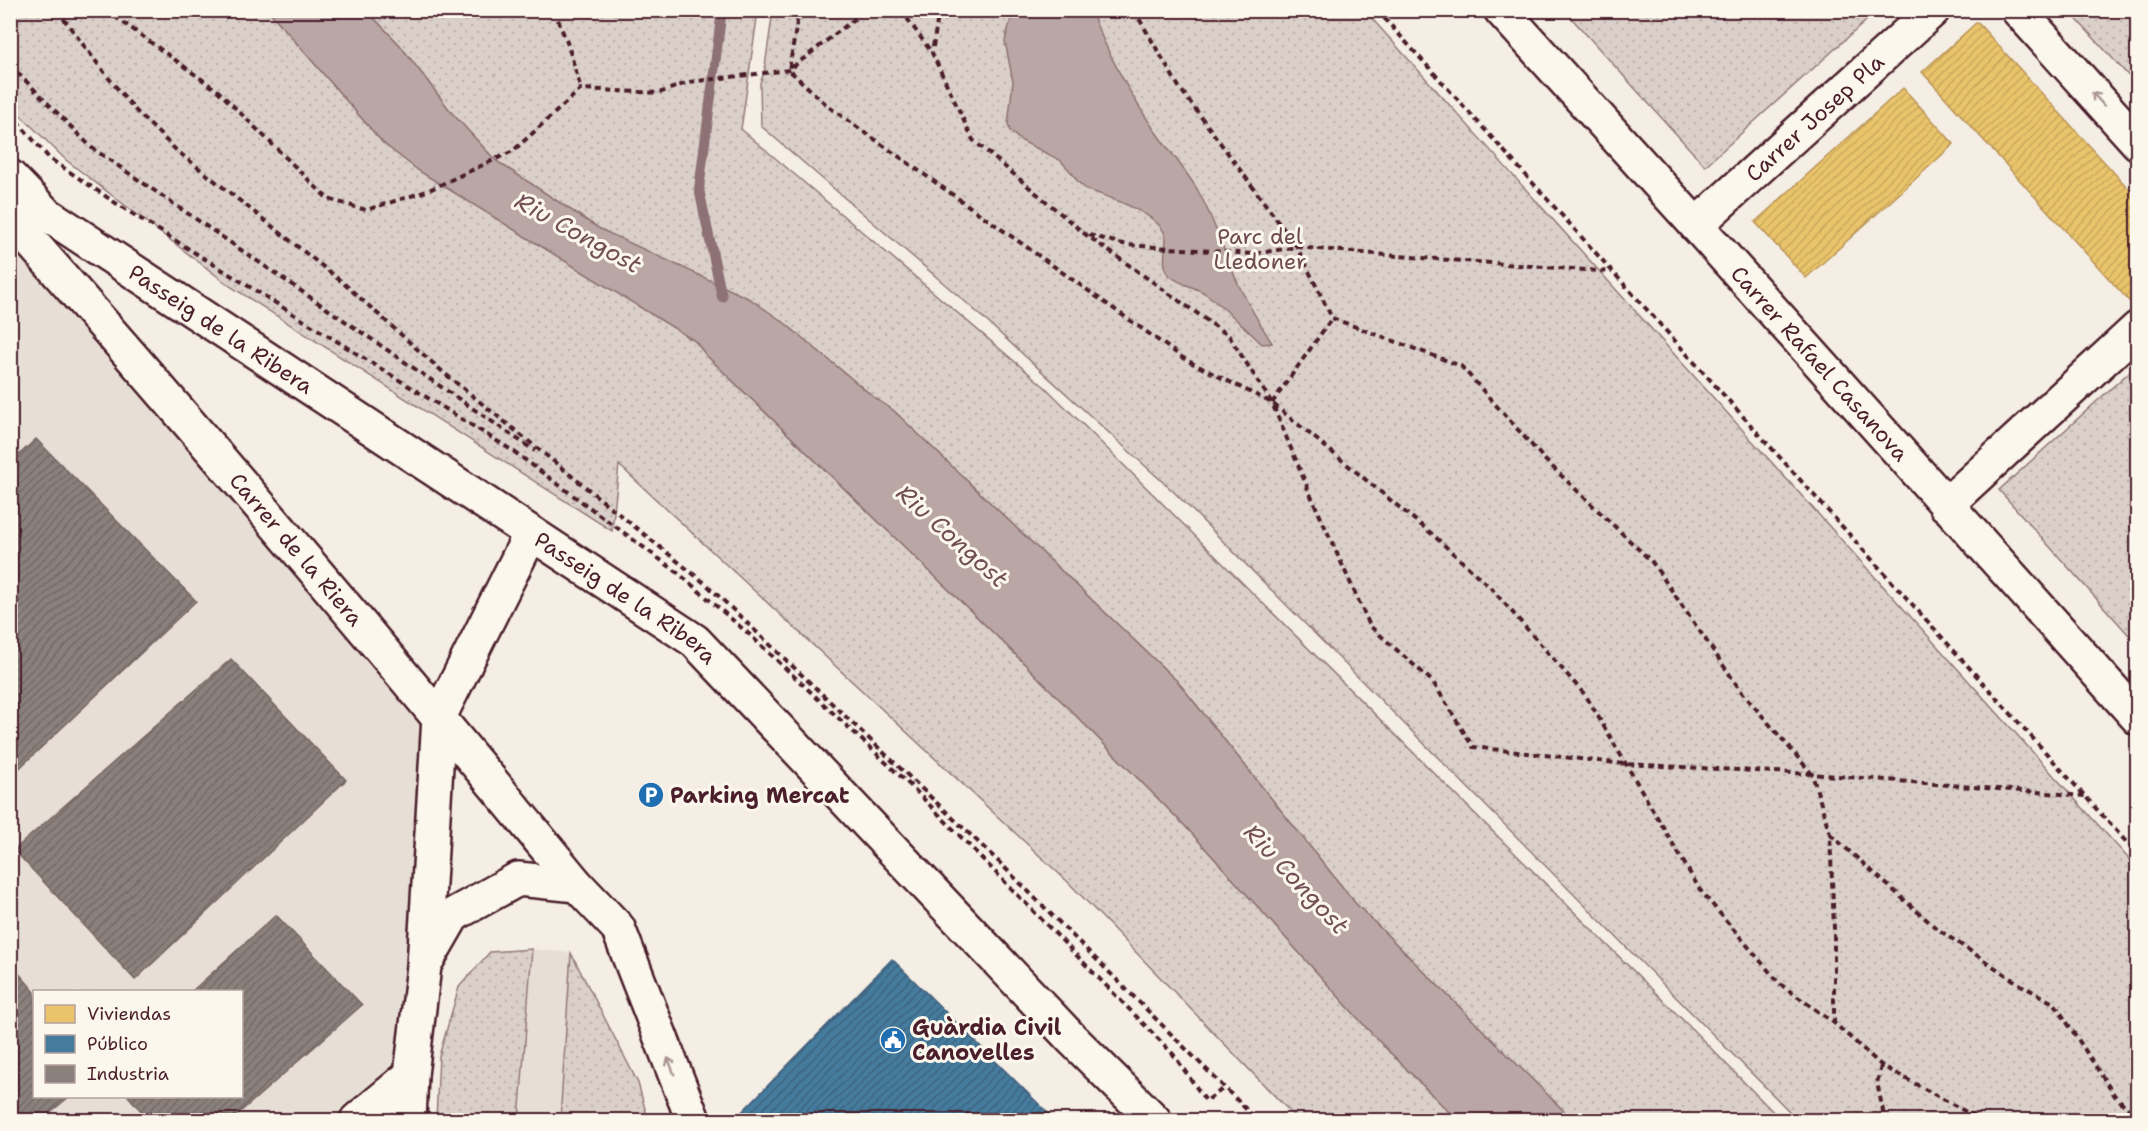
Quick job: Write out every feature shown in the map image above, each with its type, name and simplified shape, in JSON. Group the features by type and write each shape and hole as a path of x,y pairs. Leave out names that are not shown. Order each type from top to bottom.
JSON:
{"street":[{"name":"Carrer Rafael Casanova","path":"1501,10 2138,718"},
{"name":"Carrer Josep Pla","path":"1696,225 1933,10"},
{"path":"2018,10 2138,143"},
{"name":"Passeig de la Ribera","path":"10,177 45,213 695,640 1145,1118"},
{"name":"Carrer de la Riera","path":"10,218 120,343 439,717 577,885 618,928 693,1120"},
{"path":"1946,505 2138,328"},
{"path":"409,1120 411,1075 424,966 439,717 531,533"},
{"path":"424,966 453,915 518,879 577,885"},
{"path":"357,1120 411,1075"}],"path":[{"path":"57,10 137,112 176,150 341,281 444,373 707,585 997,860 1257,1120"},
{"path":"106,10 218,91 328,199 366,210 427,191 513,151 581,89 658,93 689,82 789,70 866,10"},
{"path":"554,10 568,45 581,89"},
{"path":"789,70 799,10"},
{"path":"901,10 932,53 973,140 1086,234 1229,336 1272,403 1370,626 1433,682 1473,747 1625,764 1812,774 2085,796"},
{"path":"932,53 939,10"},
{"path":"1134,10 1179,87 1297,247 1332,318 1461,366 1545,460 1652,562 1741,691 1812,774 1830,834 1834,928 1834,1023"},
{"path":"1377,10 2138,855"},
{"path":"10,64 92,148 567,472"},
{"path":"789,70 829,107 1186,360 1272,403 1432,534 1491,588 1586,696 1700,890 1780,984 1834,1023 1881,1065 1981,1120"},
{"path":"1086,234 1127,245 1253,254 1297,247 1612,272"},
{"path":"1272,403 1332,318"},
{"path":"1830,834 1936,928 2021,985 2055,1004 2115,1096 2138,1118"},
{"path":"1881,1065 1877,1083 1885,1120"}],"shaded area":[{"path":"10,220 439,717 411,1075 357,1120 11,1120"},
{"path":"532,949 571,953 560,1120 519,1120"}],"green space":[{"path":"10,11 269,11 383,143 419,171 695,341 706,355 1009,648 1186,827 1374,1036 1457,1120 1298,1120 1068,882 619,465 612,531 230,286 66,160 11,106"},
{"path":"367,11 758,11 741,129 1046,388 1781,1120 1573,1120 1356,904 1178,682 893,410 876,399 782,321 598,228 495,160 452,113 399,44"},
{"name":"Parc del Lledoner","path":"773,11 1365,11 2137,868 2137,1120 1798,1120 1176,494 969,305 761,126 760,83 764,73"},
{"path":"1565,11 1877,11 1705,166"},
{"path":"2069,11 2137,11 2137,85"},
{"path":"2137,365 2137,644 1999,490"},
{"path":"532,949 519,1120 436,1120 439,1056 459,987 490,952"},
{"path":"571,953 638,1083 648,1120 560,1120"}],"water":[{"name":"Riu Congost","path":"269,11 367,11 399,44 452,113 495,160 598,228 750,299 782,321 876,399 893,410 1178,682 1356,904 1573,1120 1457,1120 1374,1036 1186,827 1009,648 706,355 695,341 419,171 383,143"},
{"path":"1013,11 1091,11 1111,56 1135,100 1204,202 1240,287 1272,343 1262,344 1206,294 1169,275 1165,262 1166,239 1163,230 1155,222 1133,208 1086,189 1060,160 1020,140 1010,131 1008,124 1013,82 1005,41"}],"building: Viviendas":[{"path":"1977,22 2138,199 2138,294 2129,301 1922,72"},
{"path":"1903,88 1954,144 1806,278 1755,222"}],"building: Público":[{"name":"Guàrdia Civil Canovelles","path":"892,959 1055,1120 734,1120"}],"building: Industria":[{"path":"36,439 196,601 10,777 10,463"},
{"path":"231,659 346,780 135,980 14,850"},
{"path":"276,915 362,1005 231,1120 149,1120 130,1098 243,1098 243,990 193,990"},
{"path":"10,963 33,990 33,1098 68,1098 41,1120 10,1120"}],"waterway":[{"path":"722,10 699,189 722,297"}],"place":[{"name":"Parking Mercat","path":"651,795"},
{"name":"Guàrdia Civil Canovelles","path":"893,1040"}]}
